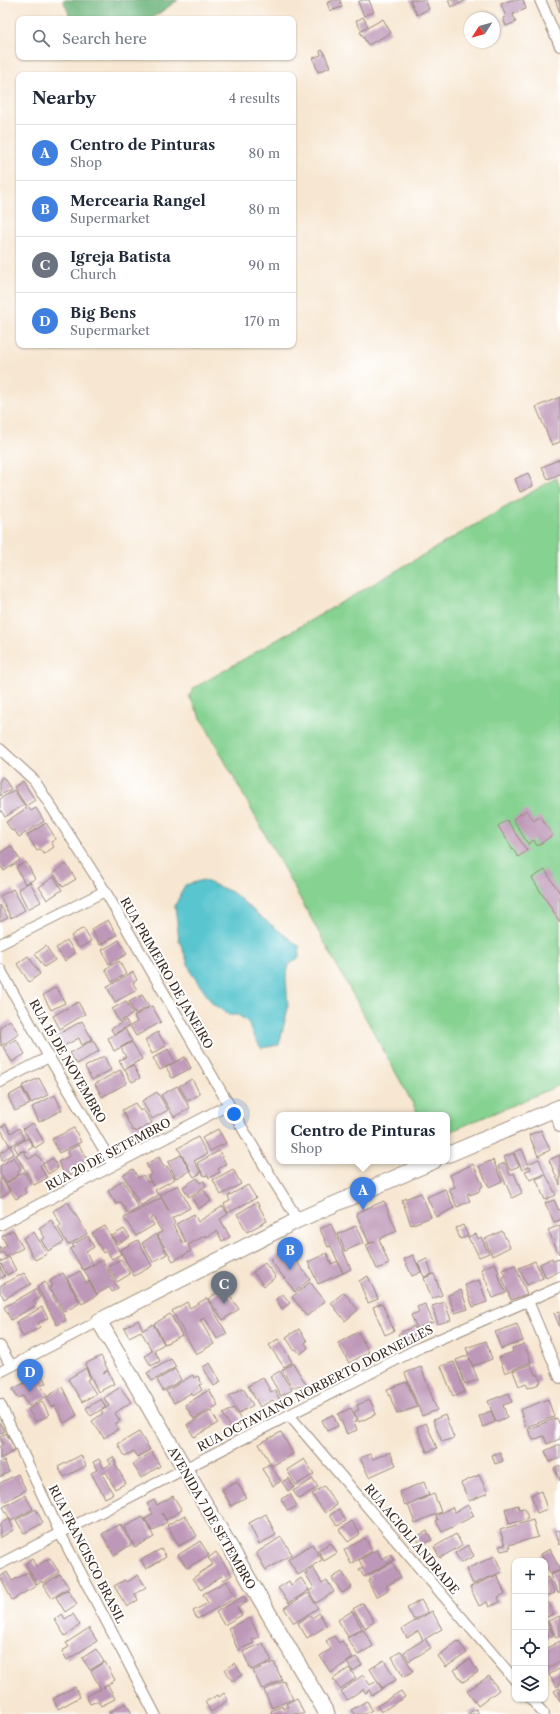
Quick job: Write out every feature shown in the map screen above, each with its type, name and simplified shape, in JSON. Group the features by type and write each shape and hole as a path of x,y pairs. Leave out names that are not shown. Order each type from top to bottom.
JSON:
{"street":[{"path":"540,0 560,46"},
{"name":"RUA PRIMEIRO DE JANEIRO","path":"0,749 34,780 105,891 228,1105 298,1220"},
{"path":"0,944 105,891"},
{"name":"RUA 15 DE NOVEMBRO","path":"0,968 49,1057 113,1166"},
{"path":"0,1082 49,1057"},
{"name":"RUA 20 DE SETEMBRO","path":"0,1225 228,1105"},
{"path":"450,1154 556,1108 560,1127"},
{"path":"0,1372 298,1220 427,1164"},
{"name":"RUA OCTAVIANO NORBERTO DORNELLES","path":"0,1564 421,1348 560,1287"},
{"path":"528,1301 560,1378"},
{"name":"AVENIDA 7 DE SETEMBRO","path":"98,1321 327,1714"},
{"path":"0,1346 11,1366"},
{"name":"RUA FRANCISCO BRASIL","path":"0,1404 60,1533 156,1714"},
{"name":"RUA ACIOLI ANDRADE","path":"289,1415 512,1676"},
{"path":"534,1702 544,1714"}],"green space":[{"path":"63,0 178,0 155,16 68,16 69,14"},
{"path":"556,478 560,486 560,1085 450,1132 450,1112 417,1112 189,696 194,688"}],"water":[{"path":"203,880 232,892 261,917 300,947 299,957 289,965 286,977 288,1008 279,1045 261,1048 251,1031 248,1022 238,1015 229,1015 213,1004 192,974 179,940 175,906 185,885"}],"building":[{"path":"334,0 340,0 342,7 330,11 327,3"},
{"path":"362,0 369,0 374,12 364,16 358,2"},
{"path":"410,0 425,0 429,9 417,15"},
{"path":"448,0 467,0 451,7"},
{"path":"511,0 523,0 526,9 513,14 516,22 506,26 503,18 506,17 501,4"},
{"path":"555,0 560,0 560,12"},
{"path":"363,17 368,26 361,30 356,21"},
{"path":"383,19 391,33 368,45 360,32"},
{"path":"323,50 330,67 318,72 313,58 321,55 320,51"},
{"path":"560,397 560,442 552,445 536,407"},
{"path":"560,459 560,474 548,479 542,467"},
{"path":"528,473 533,486 520,492 515,479"},
{"path":"3,777 11,789 0,796 0,779"},
{"path":"23,781 35,800 26,806 14,787"},
{"path":"14,790 24,805 5,817 0,809 0,799"},
{"path":"28,807 31,811 36,808 44,821 19,837 14,830 12,831 6,822"},
{"path":"527,810 534,821 540,816 553,835 537,846 534,840 528,844 513,819"},
{"path":"507,820 527,851 518,857 498,826"},
{"path":"46,823 56,839 51,842 54,847 44,854 40,849 37,851 27,835"},
{"path":"11,846 20,860 4,871 0,865 0,853"},
{"path":"26,862 35,879 25,884 16,867"},
{"path":"66,864 76,879 63,887 53,873"},
{"path":"545,870 560,893 560,922 532,878"},
{"path":"54,877 62,890 47,900 39,887"},
{"path":"30,882 41,902 28,909 18,889"},
{"path":"13,889 25,910 11,918 0,896"},
{"path":"0,905 8,918 0,922"},
{"path":"108,920 117,935 100,945 91,929"},
{"path":"83,928 91,941 79,948 71,936"},
{"path":"67,940 75,953 65,961 56,948"},
{"path":"119,940 127,954 109,964 102,950"},
{"path":"46,946 55,960 44,967 35,954"},
{"path":"28,956 40,974 29,982 17,964"},
{"path":"119,961 126,974 112,982 105,969"},
{"path":"133,972 137,980 133,983 137,990 115,1002 107,987"},
{"path":"56,987 65,1003 51,1010 43,995"},
{"path":"142,995 149,1006 135,1014 129,1002"},
{"path":"126,1001 133,1014 119,1022 112,1009"},
{"path":"78,1002 85,1014 60,1029 53,1016"},
{"path":"152,1006 161,1022 136,1036 130,1026 137,1022 134,1016"},
{"path":"10,1020 19,1034 1,1046 0,1027"},
{"path":"126,1020 129,1026 114,1034 111,1029"},
{"path":"82,1021 92,1039 82,1045 79,1038 64,1046 57,1035"},
{"path":"125,1029 132,1041 114,1051 108,1038"},
{"path":"158,1032 166,1046 152,1054 145,1040"},
{"path":"16,1039 25,1054 12,1062 3,1047"},
{"path":"93,1040 99,1051 77,1064 70,1053"},
{"path":"132,1042 142,1059 124,1069 119,1060 126,1057 121,1048"},
{"path":"168,1049 175,1062 160,1070 153,1058"},
{"path":"104,1056 111,1070 92,1080 85,1067"},
{"path":"185,1057 191,1068 172,1078 166,1067"},
{"path":"133,1065 140,1078 132,1082 125,1070"},
{"path":"120,1070 127,1083 102,1097 95,1084"},
{"path":"39,1078 48,1095 31,1103 22,1086"},
{"path":"192,1079 200,1094 188,1101 179,1086"},
{"path":"177,1086 190,1108 174,1117 161,1095"},
{"path":"22,1088 30,1104 15,1111 8,1096"},
{"path":"157,1092 168,1110 152,1119 142,1101"},
{"path":"55,1095 62,1110 39,1122 32,1107"},
{"path":"135,1103 140,1111 143,1109 152,1123 136,1132 135,1130 133,1131 122,1110"},
{"path":"33,1123 44,1142 35,1148 23,1129"},
{"path":"6,1124 11,1133 19,1128 24,1139 10,1146 0,1128"},
{"path":"74,1128 81,1142 59,1153 52,1139"},
{"path":"218,1129 226,1143 210,1151 202,1138"},
{"path":"541,1130 550,1150 538,1156 529,1135"},
{"path":"198,1137 207,1154 194,1161 201,1173 194,1177 178,1148"},
{"path":"28,1138 33,1147 25,1152 24,1150 18,1153 14,1146"},
{"path":"79,1145 88,1161 80,1165 82,1169 66,1177 58,1162 69,1156 67,1151"},
{"path":"10,1146 14,1153 2,1161 0,1153"},
{"path":"522,1149 528,1164 539,1159 545,1174 530,1180 525,1171 531,1169 530,1166 522,1170 514,1152"},
{"path":"23,1151 29,1159 37,1154 43,1163 40,1166 47,1178 34,1185 16,1155"},
{"path":"219,1151 226,1164 218,1169 220,1172 209,1178 208,1175 204,1176 197,1163"},
{"path":"513,1153 519,1166 510,1170 504,1157"},
{"path":"181,1155 190,1171 176,1178 168,1162"},
{"path":"560,1155 560,1185 549,1160"},
{"path":"14,1157 21,1169 18,1171 19,1174 6,1183 0,1173 0,1166"},
{"path":"159,1157 164,1167 167,1166 175,1179 155,1190 158,1195 141,1206 123,1175 133,1169 138,1178 143,1175 148,1183 150,1181 153,1186 148,1176 152,1174 146,1164"},
{"path":"53,1158 58,1168 48,1174 43,1164"},
{"path":"493,1160 502,1181 489,1187 479,1166"},
{"path":"505,1163 510,1175 514,1173 522,1193 512,1198 498,1166"},
{"path":"473,1164 483,1186 479,1188 480,1191 470,1195 469,1193 467,1194 470,1201 457,1207 449,1189 455,1187 450,1175"},
{"path":"233,1169 241,1184 221,1195 213,1180"},
{"path":"24,1172 31,1184 24,1189 26,1193 16,1199 6,1184"},
{"path":"546,1175 556,1195 545,1200 536,1179"},
{"path":"1,1178 10,1192 0,1198 0,1179"},
{"path":"197,1178 200,1183 204,1181 206,1186 189,1197 183,1187"},
{"path":"123,1180 139,1208 128,1214 121,1202 116,1204 108,1191"},
{"path":"178,1185 190,1208 172,1218 175,1223 173,1225 183,1243 186,1242 176,1224 194,1214 198,1222 223,1206 228,1214 220,1219 230,1237 222,1241 217,1231 207,1237 206,1235 188,1245 191,1251 173,1261 157,1234 162,1232 153,1217 150,1219 154,1225 136,1236 124,1218 161,1198 169,1211 160,1195"},
{"path":"248,1185 256,1198 228,1213 224,1204 230,1201 228,1196"},
{"path":"445,1189 454,1208 436,1217 427,1197"},
{"path":"204,1190 211,1201 198,1209 192,1198"},
{"path":"421,1193 431,1217 411,1225 402,1200"},
{"path":"554,1200 560,1213 560,1220 554,1222 545,1203"},
{"path":"384,1201 397,1231 379,1239 389,1264 377,1269 366,1245 375,1241 369,1243 356,1213"},
{"path":"68,1202 87,1234 68,1245 58,1227 61,1225 53,1211"},
{"path":"257,1202 267,1221 247,1232 237,1214"},
{"path":"51,1220 64,1242 48,1251 41,1240 45,1238 39,1228"},
{"path":"331,1224 351,1269 343,1273 331,1246 328,1247 320,1229"},
{"path":"463,1225 468,1236 460,1239 456,1228"},
{"path":"560,1225 560,1253 559,1254 548,1230"},
{"path":"105,1226 121,1254 112,1259 107,1251 103,1253 92,1233"},
{"path":"356,1226 363,1243 345,1251 338,1234"},
{"path":"124,1229 130,1237 117,1244 112,1236"},
{"path":"13,1230 23,1248 6,1257 3,1252 0,1254 0,1247 1,1249 7,1246 2,1236"},
{"path":"502,1231 510,1247 492,1256 485,1239"},
{"path":"34,1232 47,1254 35,1260 23,1238"},
{"path":"156,1234 167,1254 153,1262 142,1243"},
{"path":"476,1234 478,1239 481,1237 489,1253 479,1257 468,1237"},
{"path":"88,1236 94,1247 86,1252 93,1265 83,1270 70,1249 74,1247 72,1245"},
{"path":"138,1240 152,1266 134,1276 120,1250"},
{"path":"286,1248 310,1279 295,1292 270,1260"},
{"path":"327,1253 331,1264 338,1261 343,1273 318,1284 308,1262"},
{"path":"413,1255 421,1272 412,1276 404,1259"},
{"path":"9,1257 16,1270 7,1275 0,1262"},
{"path":"552,1258 553,1261 559,1259 560,1271 546,1278 540,1264"},
{"path":"121,1259 130,1274 117,1282 108,1267"},
{"path":"427,1259 432,1274 424,1277 418,1263"},
{"path":"102,1260 118,1288 112,1292 109,1287 97,1294 84,1270"},
{"path":"535,1261 543,1278 527,1285 519,1268"},
{"path":"265,1263 276,1277 264,1286 253,1272"},
{"path":"495,1263 499,1272 497,1273 506,1293 493,1298 481,1269"},
{"path":"515,1265 527,1294 511,1300 502,1277 505,1276 502,1270"},
{"path":"0,1267 5,1276 0,1279"},
{"path":"80,1271 86,1283 89,1281 97,1295 82,1304 67,1278"},
{"path":"24,1273 31,1284 4,1299 0,1292 0,1286"},
{"path":"63,1273 80,1303 64,1312 50,1287 53,1285 50,1281"},
{"path":"434,1274 442,1295 432,1299 424,1278"},
{"path":"368,1276 378,1299 368,1303 359,1281"},
{"path":"479,1280 487,1302 473,1307 465,1285"},
{"path":"45,1282 66,1320 57,1325 37,1287"},
{"path":"310,1282 325,1301 307,1316 292,1297"},
{"path":"224,1288 239,1309 223,1320 208,1299"},
{"path":"36,1289 40,1297 34,1301 36,1305 11,1320 4,1307"},
{"path":"461,1290 468,1309 455,1313 448,1295"},
{"path":"344,1292 358,1310 345,1321 331,1303"},
{"path":"283,1294 290,1303 282,1309 276,1299"},
{"path":"207,1298 227,1334 217,1339 205,1318 200,1320 214,1344 196,1354 172,1311 187,1302 190,1308"},
{"path":"445,1302 451,1320 438,1324 432,1306"},
{"path":"382,1303 394,1331 385,1335 373,1307"},
{"path":"425,1304 433,1322 417,1328 411,1315 419,1312 417,1307"},
{"path":"42,1307 48,1318 38,1323 40,1327 23,1337 16,1322"},
{"path":"560,1311 560,1328 554,1313"},
{"path":"170,1314 182,1335 165,1344 154,1324"},
{"path":"138,1320 143,1330 153,1324 164,1344 154,1350 160,1361 151,1366 145,1356 152,1351 141,1331 129,1337 124,1328"},
{"path":"517,1324 523,1341 501,1349 495,1332"},
{"path":"414,1326 420,1338 404,1346 398,1334"},
{"path":"299,1329 307,1341 305,1343 308,1348 300,1354 296,1349 294,1350 286,1337"},
{"path":"358,1332 369,1352 349,1363 338,1343"},
{"path":"278,1339 292,1362 284,1367 269,1345"},
{"path":"486,1341 492,1359 473,1366 469,1357 478,1380 465,1384 456,1360 469,1355 466,1348"},
{"path":"524,1344 531,1362 505,1373 499,1357 513,1352 512,1348"},
{"path":"101,1356 108,1370 103,1373 108,1371 114,1384 98,1392 85,1364"},
{"path":"171,1359 176,1367 152,1381 147,1373"},
{"path":"454,1362 465,1392 453,1396 441,1366"},
{"path":"210,1363 221,1382 214,1386 203,1367"},
{"path":"293,1363 309,1389 303,1392 299,1385 293,1388 282,1370"},
{"path":"531,1364 535,1375 538,1374 541,1382 528,1388 526,1383 519,1386 513,1371"},
{"path":"421,1367 437,1410 422,1416 405,1373"},
{"path":"86,1368 90,1378 87,1380 96,1394 82,1402 68,1379"},
{"path":"175,1369 181,1380 163,1391 157,1380"},
{"path":"280,1371 292,1390 281,1396 270,1377"},
{"path":"41,1374 46,1383 41,1386 47,1396 29,1406 23,1396 18,1398 13,1389"},
{"path":"193,1375 194,1378 198,1376 202,1384 199,1385 202,1390 193,1396 191,1393 174,1403 166,1391"},
{"path":"263,1378 271,1392 275,1390 281,1402 276,1405 273,1400 260,1407 248,1386"},
{"path":"407,1382 417,1407 397,1414 387,1389"},
{"path":"62,1387 77,1415 64,1423 55,1406 52,1407 47,1397"},
{"path":"120,1387 131,1402 115,1413 120,1421 115,1424 118,1429 104,1438 92,1421 103,1413 101,1411 109,1406 104,1398"},
{"path":"243,1388 253,1405 239,1413 229,1396"},
{"path":"209,1390 218,1405 194,1419 185,1405"},
{"path":"509,1393 512,1402 503,1405 507,1417 496,1422 488,1401"},
{"path":"101,1399 106,1407 91,1416 86,1408"},
{"path":"548,1399 554,1417 526,1427 520,1410"},
{"path":"370,1400 376,1414 359,1422 354,1412 359,1410 357,1405"},
{"path":"42,1401 49,1415 36,1422 28,1409"},
{"path":"234,1408 242,1422 231,1428 223,1414"},
{"path":"351,1408 357,1421 354,1422 357,1430 347,1434 338,1414"},
{"path":"211,1411 218,1423 194,1437 187,1425"},
{"path":"491,1411 495,1422 483,1427 479,1416"},
{"path":"333,1415 338,1426 327,1431 322,1420"},
{"path":"445,1415 454,1438 442,1442 433,1420"},
{"path":"557,1418 560,1426 560,1439 547,1444 544,1436 533,1440 528,1429"},
{"path":"0,1422 5,1431 0,1434"},
{"path":"426,1423 437,1448 427,1452 417,1427"},
{"path":"139,1432 150,1450 137,1457 134,1451 125,1456 118,1444"},
{"path":"281,1432 293,1454 272,1466 259,1444"},
{"path":"6,1433 16,1450 0,1459 0,1446 3,1444 0,1437"},
{"path":"560,1444 560,1458 550,1462 545,1451"},
{"path":"152,1452 160,1466 141,1478 133,1464"},
{"path":"390,1452 396,1465 369,1477 360,1458 370,1454 373,1459"},
{"path":"500,1452 503,1461 495,1464 492,1455"},
{"path":"81,1455 86,1466 64,1477 58,1467"},
{"path":"113,1457 116,1463 115,1464 126,1483 115,1489 106,1472 102,1474 113,1494 105,1498 91,1473 97,1470 93,1462 99,1459 104,1468 111,1464 108,1460"},
{"path":"304,1459 314,1474 296,1485 287,1470"},
{"path":"4,1460 9,1472 0,1477 0,1462"},
{"path":"269,1464 281,1481 273,1486 262,1469"},
{"path":"560,1465 560,1481 554,1468"},
{"path":"18,1474 26,1490 0,1504 0,1483"},
{"path":"479,1475 488,1493 469,1501 461,1483"},
{"path":"289,1478 294,1487 288,1491 282,1482"},
{"path":"313,1479 318,1487 299,1499 293,1491"},
{"path":"237,1482 246,1497 231,1506 222,1490"},
{"path":"424,1482 429,1495 405,1505 399,1492"},
{"path":"324,1486 337,1505 325,1513 312,1494"},
{"path":"541,1491 547,1509 537,1513 531,1495"},
{"path":"290,1494 297,1506 288,1511 281,1499"},
{"path":"434,1494 441,1512 415,1523 408,1505"},
{"path":"25,1495 33,1509 11,1521 3,1507"},
{"path":"173,1496 182,1510 166,1520 162,1513 167,1522 152,1531 145,1519 153,1514 147,1504 154,1500 157,1505"},
{"path":"468,1505 474,1516 442,1532 436,1521 438,1520 436,1516 452,1507 455,1512"},
{"path":"518,1505 519,1509 525,1508 528,1519 509,1524 505,1509"},
{"path":"36,1509 43,1523 24,1533 16,1520"},
{"path":"339,1509 346,1521 337,1526 330,1515"},
{"path":"266,1514 276,1535 259,1544 249,1523"},
{"path":"185,1515 197,1536 179,1546 167,1525"},
{"path":"143,1517 154,1537 135,1547 124,1527"},
{"path":"9,1519 13,1530 0,1538 0,1523"},
{"path":"533,1520 538,1537 509,1545 510,1549 501,1551 499,1546 505,1545 500,1530"},
{"path":"352,1521 360,1534 348,1542 339,1530"},
{"path":"120,1524 132,1544 114,1555 102,1534"},
{"path":"560,1530 560,1545 555,1531"},
{"path":"427,1531 432,1540 421,1545 416,1537"},
{"path":"456,1534 462,1545 440,1558 434,1547"},
{"path":"281,1537 292,1554 266,1570 256,1553"},
{"path":"365,1538 372,1551 351,1564 344,1550"},
{"path":"200,1541 209,1555 187,1568 178,1555"},
{"path":"331,1543 337,1553 324,1561 318,1550"},
{"path":"312,1544 322,1560 298,1575 288,1559"},
{"path":"468,1545 474,1556 461,1563 455,1553"},
{"path":"161,1549 166,1557 146,1569 141,1560"},
{"path":"550,1549 560,1570 550,1574 548,1570 548,1558 543,1558 541,1554"},
{"path":"377,1550 382,1559 391,1554 394,1560 364,1577 359,1569 363,1567 359,1560"},
{"path":"216,1552 232,1575 224,1580 221,1576 201,1590 193,1578 213,1564 208,1558"},
{"path":"495,1556 502,1572 473,1584 466,1569"},
{"path":"50,1558 59,1572 42,1583 41,1581 37,1584 25,1564 32,1559 36,1566"},
{"path":"392,1562 401,1577 386,1586 388,1590 376,1597 368,1581 371,1579 369,1575"},
{"path":"313,1568 322,1583 327,1580 334,1592 316,1603 309,1591 314,1588 305,1573"},
{"path":"560,1571 560,1592 558,1593 550,1575"},
{"path":"7,1572 12,1581 28,1572 36,1586 12,1600 0,1577"},
{"path":"342,1572 352,1587 342,1593 332,1578"},
{"path":"60,1574 69,1588 52,1598 43,1585"},
{"path":"138,1575 146,1587 135,1594 138,1600 127,1607 114,1586 125,1580 127,1582"},
{"path":"497,1575 505,1594 498,1597 500,1602 489,1607 487,1602 479,1606 470,1587"},
{"path":"548,1577 555,1593 548,1596"},
{"path":"301,1578 309,1590 289,1603 278,1588 289,1581 291,1585"},
{"path":"227,1581 236,1598 197,1619 193,1611 208,1603 203,1594"},
{"path":"68,1590 77,1604 65,1612 56,1597"},
{"path":"308,1593 318,1608 294,1623 284,1608"},
{"path":"244,1596 247,1602 237,1608 242,1615 224,1625 216,1612"},
{"path":"421,1600 428,1612 414,1620 407,1608"},
{"path":"548,1602 553,1614 548,1616"},
{"path":"363,1603 374,1622 365,1628 353,1609"},
{"path":"352,1611 362,1628 348,1637 338,1620"},
{"path":"432,1611 442,1629 425,1639 431,1648 409,1661 404,1652 423,1640 418,1631 407,1638 402,1629"},
{"path":"319,1613 327,1626 307,1638 298,1623 309,1615 312,1618"},
{"path":"62,1614 65,1619 73,1614 80,1625 65,1636 54,1619"},
{"path":"560,1616 560,1636 556,1638 548,1621"},
{"path":"250,1618 259,1637 252,1640 254,1643 238,1650 228,1628"},
{"path":"548,1623 553,1635 548,1637"},
{"path":"89,1628 97,1641 67,1660 62,1651 69,1647 66,1643"},
{"path":"363,1629 373,1646 358,1655 347,1638"},
{"path":"334,1636 339,1643 342,1641 353,1658 331,1673 320,1656 331,1649 326,1641"},
{"path":"458,1641 467,1653 446,1667 438,1656"},
{"path":"560,1641 560,1662 548,1668 548,1666 548,1647"},
{"path":"263,1643 272,1661 251,1670 243,1652"},
{"path":"96,1649 104,1662 90,1670 82,1658"},
{"path":"401,1651 413,1671 404,1677 392,1657"},
{"path":"356,1657 362,1665 353,1671 347,1663"},
{"path":"470,1659 478,1672 463,1682 454,1670"},
{"path":"384,1660 396,1680 382,1688 370,1669"},
{"path":"105,1662 115,1680 103,1688 108,1685 115,1699 101,1706 98,1701 90,1704 86,1696 101,1689 91,1671"},
{"path":"274,1662 282,1680 262,1689 253,1671"},
{"path":"235,1663 242,1675 232,1681 225,1669"},
{"path":"349,1668 356,1678 340,1689 333,1679"},
{"path":"560,1668 560,1684 557,1687 549,1675"},
{"path":"363,1675 370,1685 377,1681 382,1689 372,1695 369,1690 366,1693 363,1689 347,1700 341,1691"},
{"path":"489,1676 499,1690 478,1706 467,1691"},
{"path":"284,1681 293,1699 272,1708 264,1690"},
{"path":"75,1687 80,1697 58,1709 53,1699"},
{"path":"560,1688 560,1701 554,1691"},
{"path":"401,1691 405,1697 381,1712 377,1706"},
{"path":"224,1693 228,1700 211,1712 205,1702 218,1695 219,1697"},
{"path":"297,1698 304,1714 272,1714 271,1711 282,1706 283,1709 288,1707 286,1704"},
{"path":"367,1701 372,1710 365,1714 354,1714 351,1710"},
{"path":"126,1703 132,1714 110,1714 109,1712"},
{"path":"476,1709 479,1714 467,1714"}],"place":[{"name":"Centro de Pinturas","path":"363,1210"},
{"name":"Mercearia Rangel","path":"290,1270"},
{"name":"Igreja Batista","path":"224,1304"},
{"name":"Big Bens","path":"30,1392"}]}
